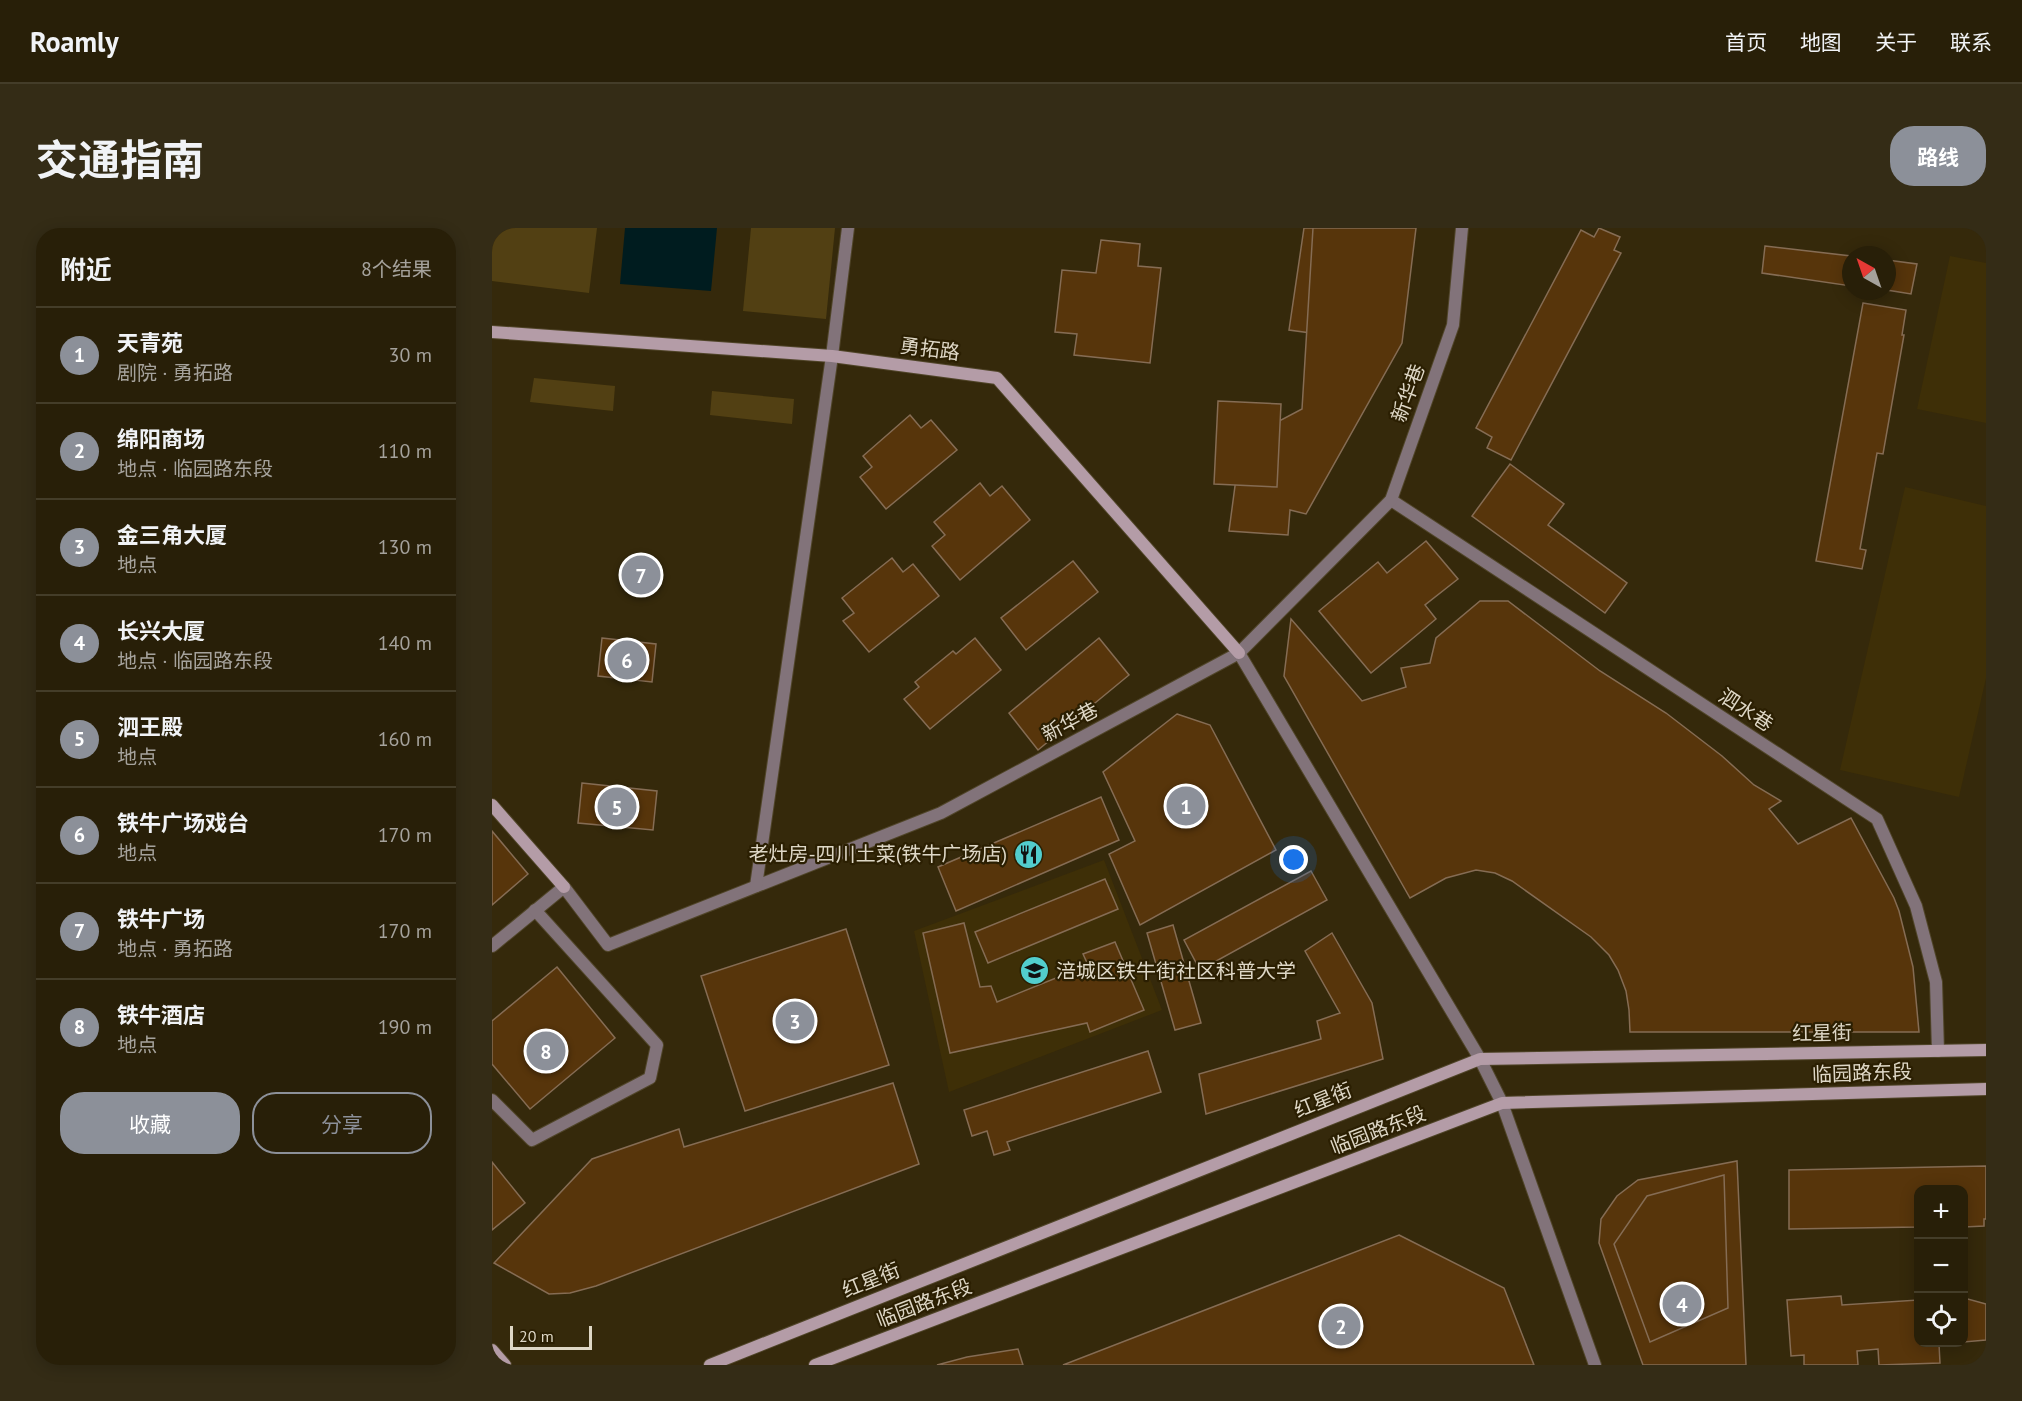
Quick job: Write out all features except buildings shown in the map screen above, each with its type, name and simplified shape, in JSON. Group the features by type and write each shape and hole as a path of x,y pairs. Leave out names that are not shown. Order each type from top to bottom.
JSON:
{"main road":[{"name":"勇拓路","path":"492,332 832,356 997,378 1239,653"},
{"path":"492,805 564,887"},
{"name":"红星街","path":"710,1365 1480,1059 1986,1050"},
{"name":"临园路东段","path":"822,1364 1502,1103 1986,1089"},
{"path":"492,1350 505,1365"}],"street":[{"path":"756,886 832,356 848,228"},
{"name":"新华巷","path":"564,887 608,945 941,813 1239,653 1391,500 1453,325 1462,228"},
{"name":"泗水巷","path":"1391,500 1877,819 1916,906 1934,971 1938,1051"},
{"path":"1239,653 1480,1059 1502,1103 1595,1365"},
{"path":"492,946 564,887"},
{"path":"492,1100 532,1140 650,1078 657,1045 535,910"}],"shaded area":[{"path":"492,228 597,228 589,293 492,281"},
{"path":"751,228 835,228 826,319 743,311"},
{"path":"1950,256 1986,263 1986,423 1917,409"},
{"path":"534,378 615,386 613,411 530,402"},
{"path":"712,391 794,399 792,424 710,415"},
{"path":"1905,487 1986,506 1986,678 1959,797 1840,770"},
{"name":"涪城区铁牛街社区科普大学","path":"1104,860 1162,1010 949,1092 914,931"}],"water":[{"path":"625,228 717,228 711,291 620,284"}],"place":[{"name":"铁牛广场","path":"641,575"},
{"name":"铁牛广场戏台","path":"627,660"},
{"name":"天青苑","path":"1186,806"},
{"name":"泗王殿","path":"617,807"},
{"name":"老灶房-四川土菜(铁牛广场店)","path":"1028,854"},
{"name":"涪城区铁牛街社区科普大学","path":"1035,971"},
{"name":"金三角大厦","path":"795,1021"},
{"name":"铁牛酒店","path":"546,1051"},
{"name":"长兴大厦","path":"1682,1304"},
{"name":"绵阳商场","path":"1341,1326"}]}
